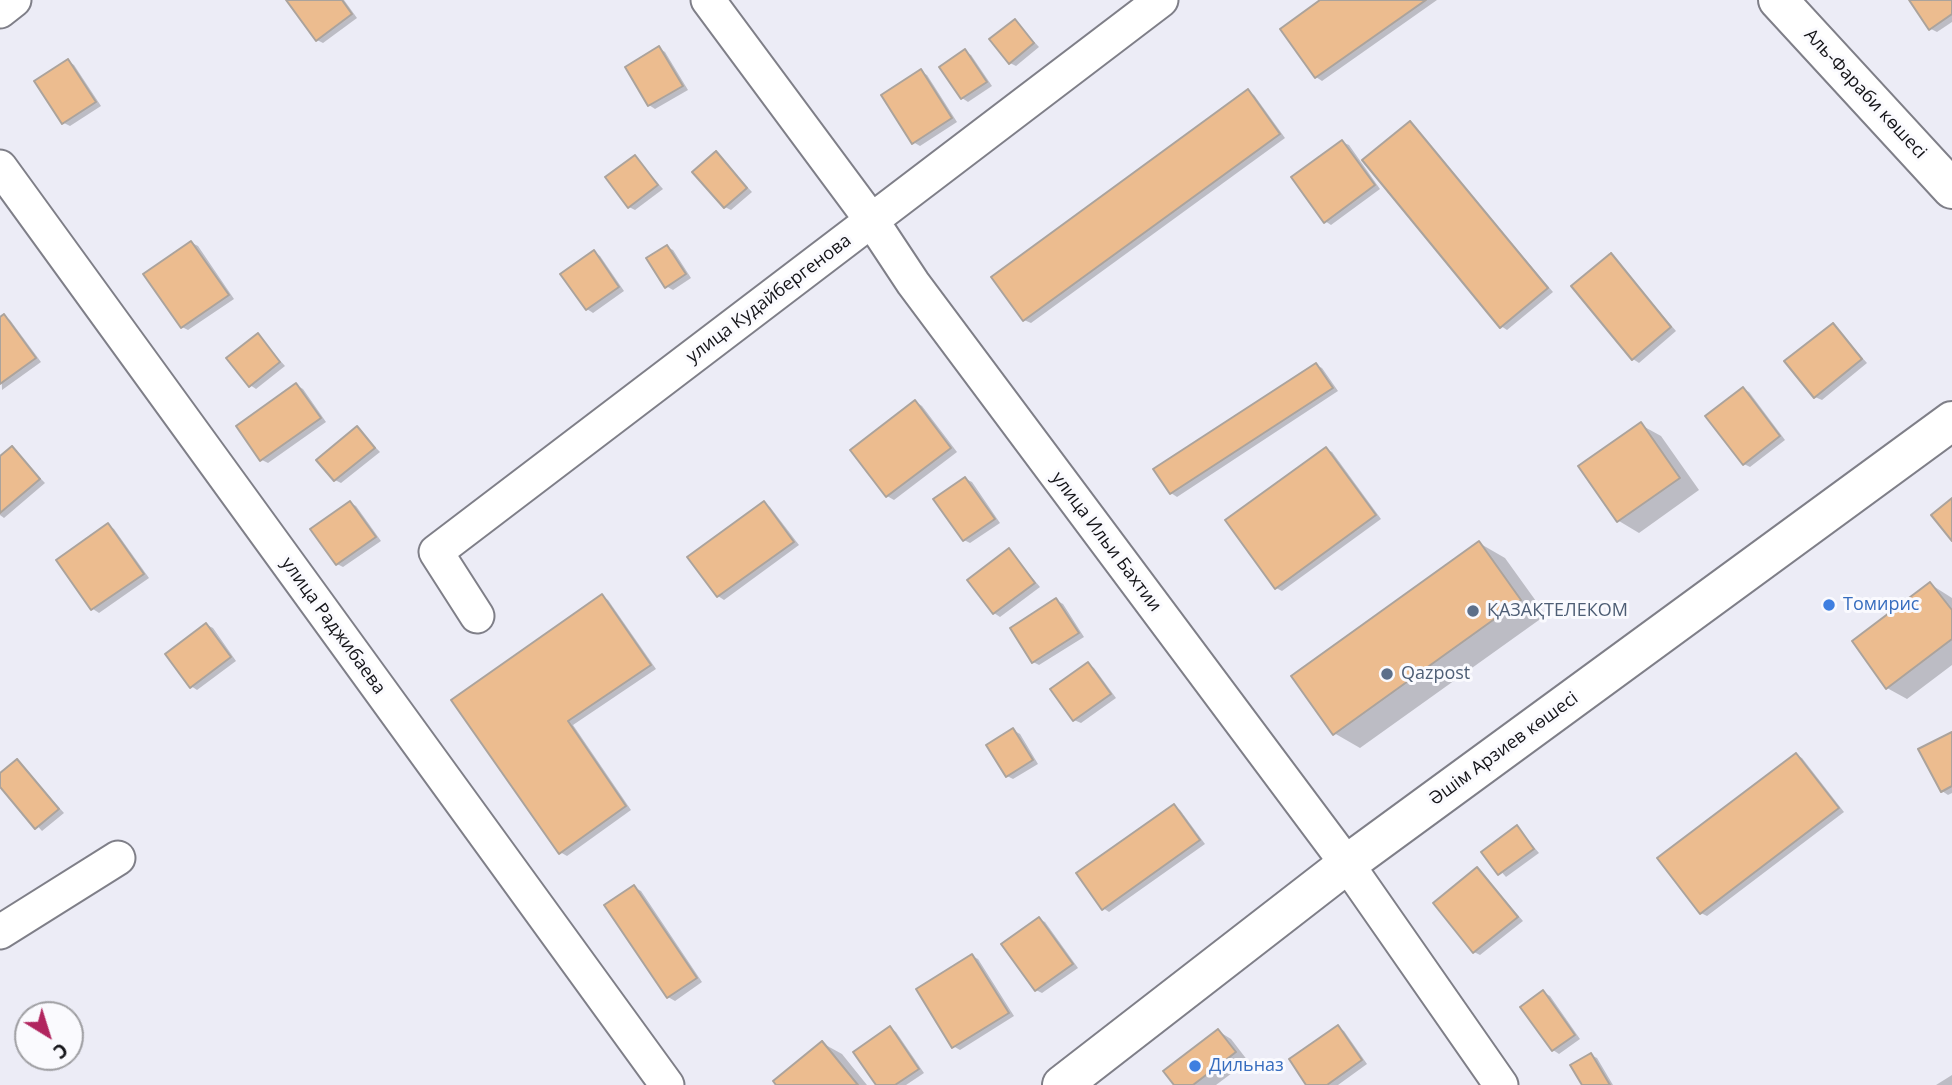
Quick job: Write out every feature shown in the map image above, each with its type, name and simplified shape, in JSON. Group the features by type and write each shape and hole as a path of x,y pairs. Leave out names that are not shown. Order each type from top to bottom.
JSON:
{"street":[{"path":"0,11 14,0"},
{"name":"улица Ильи Бахтии","path":"708,0 872,221 913,283 1347,864 1501,1085"},
{"name":"улица Кудайбергенова","path":"477,616 436,552 1161,0"},
{"name":"Аль-Фараби көшесі","path":"1778,0 1952,189"},
{"name":"улица Раджибаева","path":"0,167 667,1085"},
{"name":"Әшім Арзиев көшесі","path":"1062,1085 1347,864 1952,421"},
{"path":"0,932 118,858"}],"building":[{"path":"286,0 342,0 352,14 316,41"},
{"path":"1320,0 1426,0 1315,78 1280,29"},
{"path":"1909,0 1952,0 1952,14 1929,30"},
{"path":"1015,19 1034,43 1009,64 989,39"},
{"path":"659,46 683,86 648,106 625,67"},
{"path":"965,49 987,82 961,99 939,67"},
{"path":"68,59 96,102 62,124 34,81"},
{"path":"921,69 952,118 912,144 881,95"},
{"path":"1248,89 1280,134 1023,321 991,277"},
{"path":"1410,121 1548,288 1500,328 1362,160"},
{"path":"1342,140 1375,185 1324,223 1291,177"},
{"path":"716,151 747,188 724,208 692,172"},
{"path":"635,155 658,185 628,208 605,177"},
{"path":"191,241 229,295 181,328 143,274"},
{"path":"667,245 686,274 665,288 646,258"},
{"path":"594,250 619,287 586,310 560,274"},
{"path":"1611,253 1671,327 1632,360 1571,286"},
{"path":"4,314 36,358 0,384 0,317"},
{"path":"1833,323 1862,359 1814,398 1784,361"},
{"path":"258,333 280,362 249,387 226,358"},
{"path":"1316,363 1333,388 1170,494 1153,469"},
{"path":"296,383 321,418 260,461 236,426"},
{"path":"1743,387 1780,436 1743,465 1705,416"},
{"path":"915,400 951,448 886,497 850,450"},
{"path":"1641,422 1680,478 1617,522 1578,466"},
{"path":"357,426 375,448 334,481 316,460"},
{"path":"12,446 40,479 0,513 0,456"},
{"path":"1326,447 1376,515 1275,589 1225,520"},
{"path":"965,477 995,519 963,541 933,499"},
{"path":"1952,498 1952,541 1931,515"},
{"path":"350,501 376,537 336,565 310,529"},
{"path":"764,501 794,542 717,597 687,557"},
{"path":"108,523 144,574 91,610 56,560"},
{"path":"1479,541 1521,600 1333,735 1291,676"},
{"path":"1009,548 1035,583 993,614 967,580"},
{"path":"1930,582 1952,610 1952,639 1886,689 1852,641"},
{"path":"602,594 651,665 568,721 626,806 559,854 451,700"},
{"path":"1056,598 1079,633 1032,663 1010,628"},
{"path":"206,623 231,657 190,688 165,654"},
{"path":"1088,662 1111,694 1073,721 1050,689"},
{"path":"1013,728 1033,760 1006,777 986,745"},
{"path":"1952,732 1952,786 1941,792 1918,749"},
{"path":"1796,753 1839,808 1700,914 1657,858"},
{"path":"17,759 59,809 35,829 0,787 0,773"},
{"path":"1174,804 1200,840 1102,910 1076,873"},
{"path":"1517,825 1534,849 1498,875 1481,852"},
{"path":"1477,867 1518,917 1473,953 1433,903"},
{"path":"634,885 697,978 667,998 604,905"},
{"path":"1039,917 1073,964 1035,991 1001,944"},
{"path":"972,954 1009,1013 952,1048 916,989"},
{"path":"1543,990 1575,1035 1552,1051 1520,1007"},
{"path":"1338,1025 1362,1060 1327,1085 1306,1085 1289,1059"},
{"path":"890,1026 919,1069 895,1085 876,1085 853,1052"},
{"path":"1218,1029 1236,1052 1193,1085 1174,1085 1163,1071"},
{"path":"822,1041 858,1085 776,1085 773,1081"},
{"path":"1591,1053 1610,1085 1582,1085 1570,1065"}],"place":[{"name":"Томирис","path":"1829,605"},
{"name":"ҚАЗАҚТЕЛЕКОМ","path":"1473,611"},
{"name":"Qazpost","path":"1387,674"},
{"name":"Дильназ","path":"1195,1066"}]}
